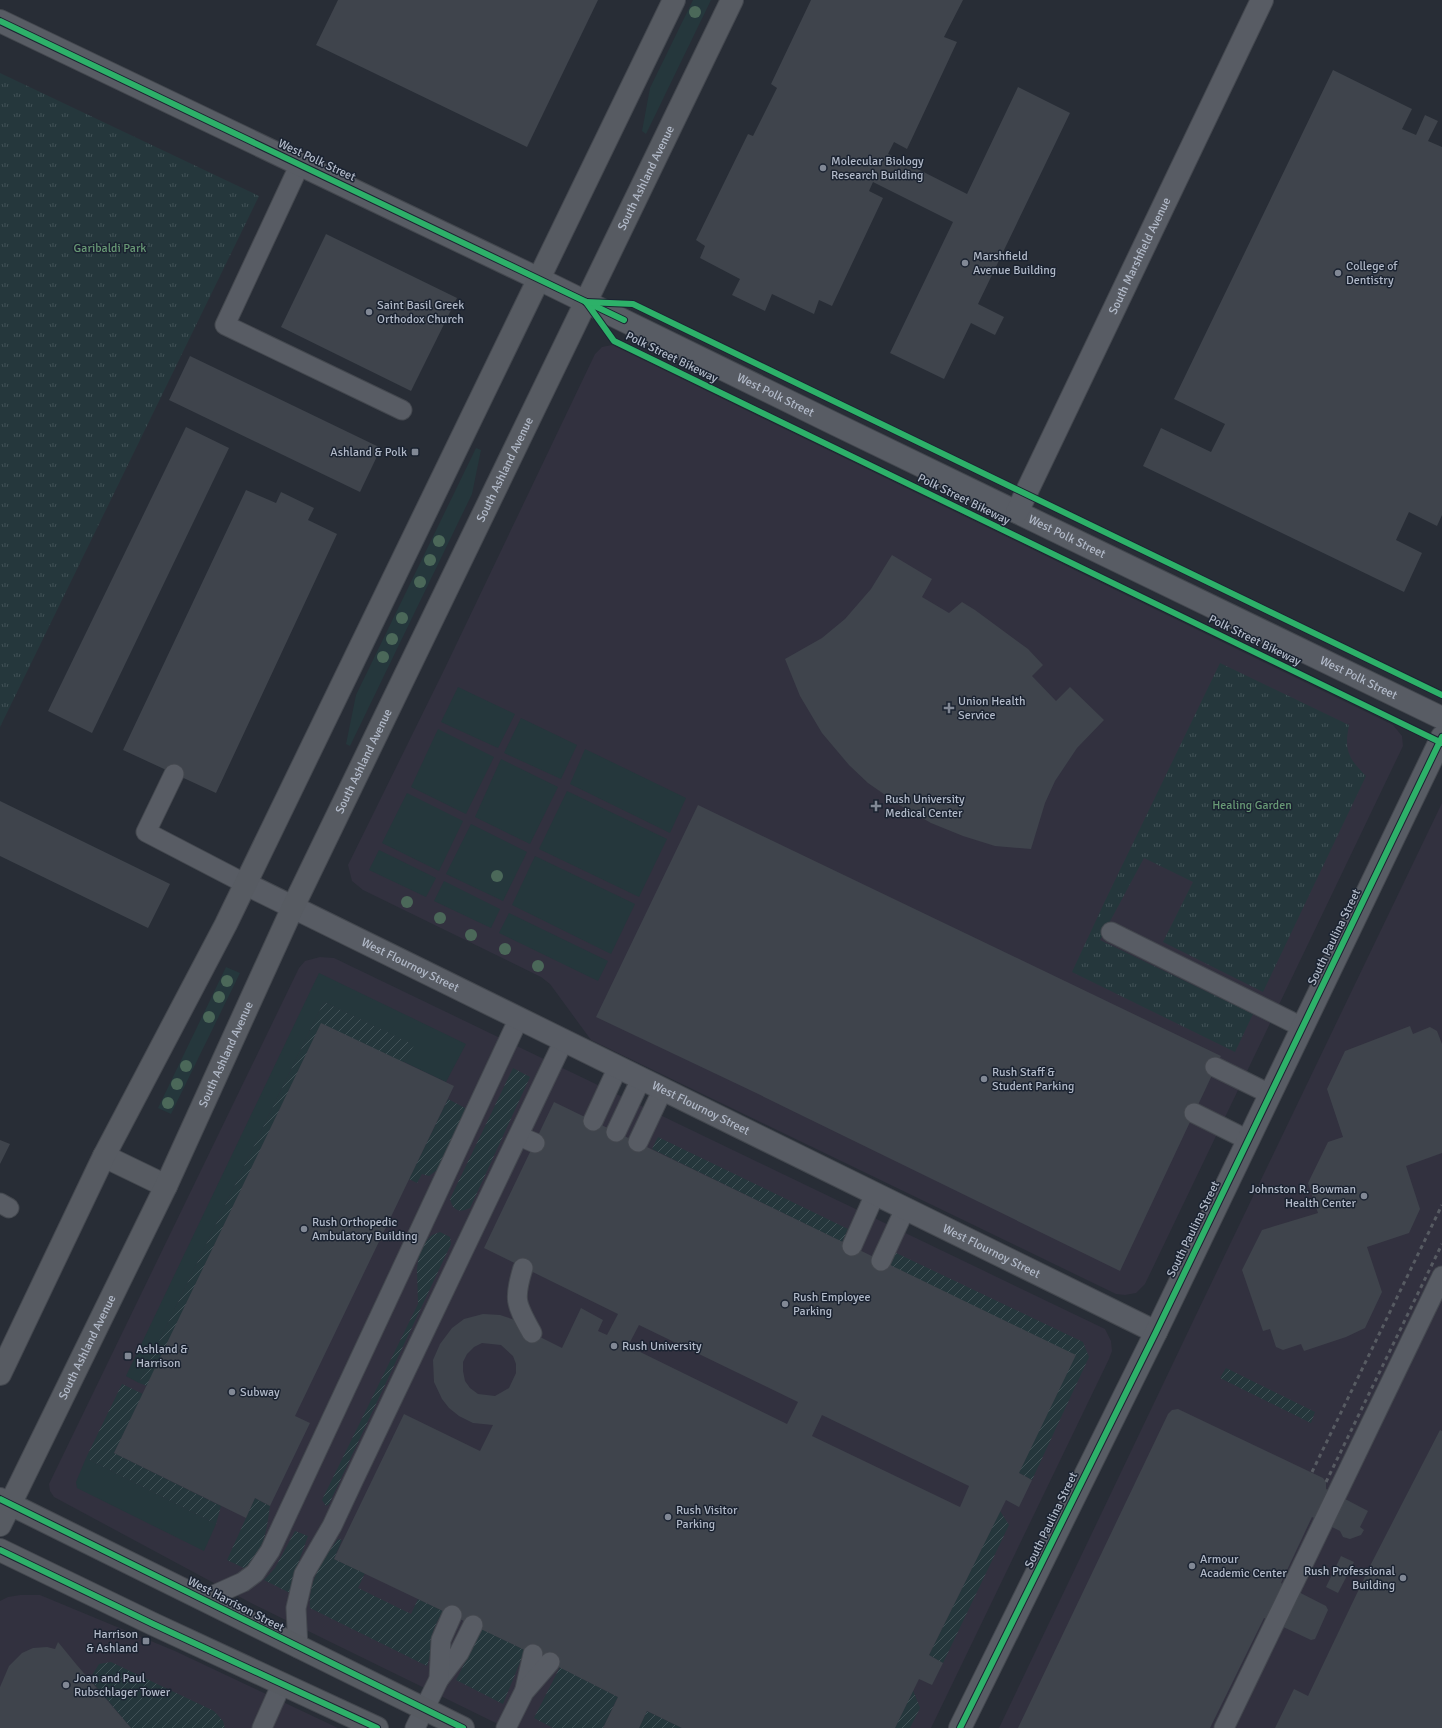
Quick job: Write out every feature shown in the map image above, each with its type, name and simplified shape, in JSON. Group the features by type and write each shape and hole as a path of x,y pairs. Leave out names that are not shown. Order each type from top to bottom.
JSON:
{"main road":[{"path":"0,1374 104,1156 246,884 674,0"},
{"name":"South Ashland Avenue","path":"0,1525 5,1502 166,1186 293,907 732,0"},
{"path":"104,1156 166,1186"},
{"name":"West Harrison Street","path":"5,1502 298,1648 420,1719 463,1728"},
{"path":"0,1550 153,1624 377,1728"}],"street":[{"name":"South Marshfield Avenue","path":"1016,512 1262,0"},
{"name":"West Polk Street","path":"0,21 539,279 1442,718"},
{"name":"South Paulina Street","path":"960,1728 1156,1332 1442,737"},
{"name":"West Flournoy Street","path":"246,884 1156,1332"}],"lane":[{"path":"300,164 225,325 402,410"},
{"path":"174,774 146,832 246,884"},
{"path":"1111,932 1302,1027"},
{"path":"204,1600 243,1582 255,1573 270,1551 519,1018"},
{"path":"298,1648 296,1608 304,1574 345,1499 527,1139 564,1040"},
{"path":"593,1121 618,1067"},
{"path":"1215,1067 1270,1094"},
{"path":"616,1132 641,1079"},
{"path":"638,1142 663,1089"},
{"path":"1194,1114 1248,1140"},
{"path":"852,1246 875,1194"},
{"path":"881,1261 905,1209"},
{"path":"523,1268 516,1290 518,1308 532,1333"},
{"path":"1224,1728 1442,1276"},
{"path":"439,1679 441,1640 452,1615"},
{"path":"420,1719 439,1679 459,1652 473,1625"},
{"path":"506,1728 541,1658"},
{"path":"262,1728 282,1683"}],"shaded area":[{"name":"Rush University Medical Center","path":"612,345 1393,725 1402,736 1403,746 1145,1284 1136,1293 1125,1295 1116,1294 591,1040 550,984 541,977 363,890 352,881 348,865 445,668 595,354 602,347"},
{"path":"1442,803 1442,1728 999,1728 1196,1315"},
{"name":"Rush University","path":"320,957 334,958 1105,1329 1111,1341 1112,1351 1109,1359 931,1728 506,1728 251,1603 54,1497 50,1491 49,1484 299,968 305,961"},
{"path":"20,1595 40,1595 175,1651 338,1728 0,1728 0,1601 8,1597"}],"green space":[{"path":"693,0 711,0 646,134 642,131 650,88"},
{"name":"Garibaldi Park","path":"0,73 259,196 0,727"},
{"path":"476,448 481,450 472,494 350,746 346,744 356,695"},
{"name":"Healing Garden","path":"1220,663 1349,725 1347,747 1351,759 1366,776 1263,992 1163,942 1193,882 1144,858 1100,940 1253,1014 1235,1052 1072,972"},
{"path":"458,687 515,714 498,748 441,722"},
{"path":"521,718 577,745 561,779 504,753"},
{"path":"438,729 494,757 466,814 411,787"},
{"path":"585,749 686,798 670,833 570,784"},
{"path":"501,759 558,787 530,844 475,817"},
{"path":"567,791 667,839 639,897 539,849"},
{"path":"407,793 463,821 439,871 382,843"},
{"path":"471,824 527,852 503,901 446,874"},
{"path":"379,850 436,878 426,897 369,870"},
{"path":"535,856 635,904 611,954 512,905"},
{"path":"444,881 500,909 491,928 434,901"},
{"path":"509,913 608,961 598,981 499,933"},
{"path":"226,967 240,973 171,1114 158,1108"},
{"path":"319,973 466,1044 446,1082 404,1062 413,1045 324,1002 139,1383 126,1376"},
{"path":"324,1002 414,1045 404,1062 147,1386 139,1383"},
{"path":"513,1068 530,1077 470,1208 460,1211 457,1210 451,1203 450,1199"},
{"path":"448,1099 467,1109 437,1170 429,1176 422,1174 417,1183 409,1179"},
{"path":"658,1137 848,1229 842,1242 652,1149"},
{"path":"440,1232 450,1237 451,1244 329,1504 326,1506 322,1500 418,1304 417,1269 419,1254 423,1244 432,1235"},
{"path":"892,1251 1083,1342 1089,1357 1032,1480 1019,1473 886,1263"},
{"path":"1226,1368 1315,1412 1311,1423 1220,1378"},
{"path":"122,1384 143,1394 114,1453 221,1506 216,1524 86,1458"},
{"path":"86,1458 216,1524 204,1551 77,1488 76,1482"},
{"path":"255,1498 270,1506 264,1540 257,1554 246,1569 227,1560"},
{"path":"1000,1511 1009,1525 943,1663 929,1655"},
{"path":"295,1531 308,1536 294,1575 290,1593 264,1580 275,1568"},
{"path":"338,1539 342,1540 334,1559 365,1573 358,1588 411,1614 418,1599 443,1611 433,1632 427,1666 310,1608 311,1589 317,1572"},
{"path":"482,1629 525,1650 503,1704 456,1680"},
{"path":"111,1662 214,1711 223,1721 225,1728 131,1728 94,1684 91,1677 99,1664"},
{"path":"560,1667 618,1697 603,1728 553,1728 534,1718"},
{"path":"913,1690 920,1708 910,1728 895,1728"},
{"path":"647,1711 682,1728 639,1728"}],"building":[{"path":"338,0 598,0 527,147 316,45"},
{"name":"Molecular Biology Research Building","path":"811,0 963,0 944,37 957,42 907,149 894,142 888,154 967,194 1018,87 1070,113 978,304 1004,317 995,335 971,323 944,379 890,353 953,222 873,182 869,191 883,198 832,306 819,300 814,314 772,294 765,311 732,295 740,279 700,258 705,246 696,240 748,134 753,136 777,88 771,84"},
{"name":"College of Dentistry","path":"1333,70 1412,109 1402,129 1416,135 1425,115 1438,121 1428,141 1442,147 1442,515 1437,526 1409,512 1396,540 1422,553 1404,592 1143,466 1161,428 1211,452 1225,424 1174,399"},
{"name":"Saint Basil Greek Orthodox Church","path":"326,234 457,298 411,391 281,327"},
{"path":"190,356 381,448 360,492 169,400"},
{"path":"186,427 229,448 92,733 48,711"},
{"path":"246,490 276,503 281,492 314,508 308,520 337,534 216,793 123,750"},
{"name":"Union Health Service","path":"892,555 932,579 922,597 949,613 962,602 975,610 1028,649 1043,665 1032,676 1056,701 1070,687 1104,720 1077,748 1055,781 1045,803 1031,849 995,846 963,836 931,823 901,806 868,783 849,765 822,733 800,696 785,659 822,638 845,619 871,589"},
{"path":"0,801 170,884 148,928 0,856"},
{"name":"Rush Staff & Student Parking","path":"698,805 1221,1056 1120,1271 752,1091 596,1017"},
{"name":"Rush Orthopedic Ambulatory Building","path":"321,1023 454,1086 295,1416 310,1423 270,1506 255,1498 246,1518 114,1453"},
{"name":"Johnston R. Bowman Health Center","path":"1410,1026 1413,1034 1430,1027 1437,1031 1442,1044 1442,1153 1406,1166 1420,1209 1409,1233 1367,1247 1382,1292 1365,1328 1346,1337 1304,1351 1301,1344 1283,1350 1276,1347 1270,1329 1263,1331 1242,1270 1262,1230 1318,1213 1308,1183 1328,1142 1343,1137 1327,1089 1345,1051"},
{"name":"Rush Visitor Parking","path":"554,1102 1076,1355 1019,1473 1032,1480 1019,1507 1006,1500 929,1655 943,1663 932,1685 919,1679 895,1728 682,1728 647,1711 639,1728 603,1728 618,1697 533,1654 334,1559 404,1414 480,1451 493,1425 473,1423 459,1416 449,1408 442,1399 434,1382 433,1360 440,1344 452,1328 464,1319 483,1314 500,1315 518,1321 532,1333 562,1348 581,1308 603,1320 598,1331 607,1335 618,1314 484,1248","holes":["639,1325 798,1402 787,1424 628,1346","482,1343 501,1345 513,1356 516,1364 516,1373 509,1388 495,1396 478,1394 470,1388 465,1381 463,1362 467,1354 474,1347","822,1415 969,1486 960,1507 812,1436"]},
{"path":"0,1140 10,1144 0,1164"},
{"name":"Armour Academic Center","path":"1178,1409 1323,1478 1326,1482 1326,1489 1368,1511 1360,1527 1364,1530 1361,1535 1350,1539 1343,1537 1340,1531 1312,1517 1281,1583 1326,1606 1328,1610 1315,1639 1311,1640 1264,1618 1210,1728 1018,1728 1168,1414 1172,1410"},
{"name":"Rush Professional Building","path":"1440,1430 1442,1431 1442,1728 1275,1728 1294,1689 1308,1696 1370,1566"},
{"path":"1341,1556 1354,1562 1338,1593 1326,1587"},
{"name":"Joan and Paul Rubschlager Tower","path":"58,1642 131,1728 0,1728 0,1687 9,1666 22,1653 33,1648 47,1647 55,1649"}],"railway":[{"path":"1312,1472 1442,1205"},
{"path":"1326,1482 1442,1244"}],"cycle path":[{"path":"0,21 624,320"},
{"name":"Polk Street Bikeway","path":"586,302 614,341 1442,743"},
{"path":"586,302 633,304 1442,695"},
{"path":"960,1728 1156,1332 1442,737"},
{"path":"0,1499 463,1728"},
{"path":"0,1550 153,1624 377,1728"}],"place":[{"name":"Molecular Biology Research Building","path":"823,168"},
{"name":"Marshfield Avenue Building","path":"965,263"},
{"name":"College of Dentistry","path":"1338,273"},
{"name":"Saint Basil Greek Orthodox Church","path":"369,312"},
{"name":"Ashland & Polk","path":"415,452"},
{"name":"Union Health Service","path":"949,708"},
{"name":"Rush University Medical Center","path":"876,806"},
{"name":"Rush Staff & Student Parking","path":"984,1079"},
{"name":"Johnston R. Bowman Health Center","path":"1364,1196"},
{"name":"Rush Orthopedic Ambulatory Building","path":"304,1229"},
{"name":"Rush Employee Parking","path":"785,1304"},
{"name":"Rush University","path":"614,1346"},
{"name":"Ashland & Harrison","path":"128,1356"},
{"name":"Subway","path":"232,1392"},
{"name":"Rush Visitor Parking","path":"668,1517"},
{"name":"Armour Academic Center","path":"1192,1566"},
{"name":"Rush Professional Building","path":"1403,1578"},
{"name":"Harrison & Ashland","path":"146,1641"},
{"name":"Joan and Paul Rubschlager Tower","path":"66,1685"}]}
